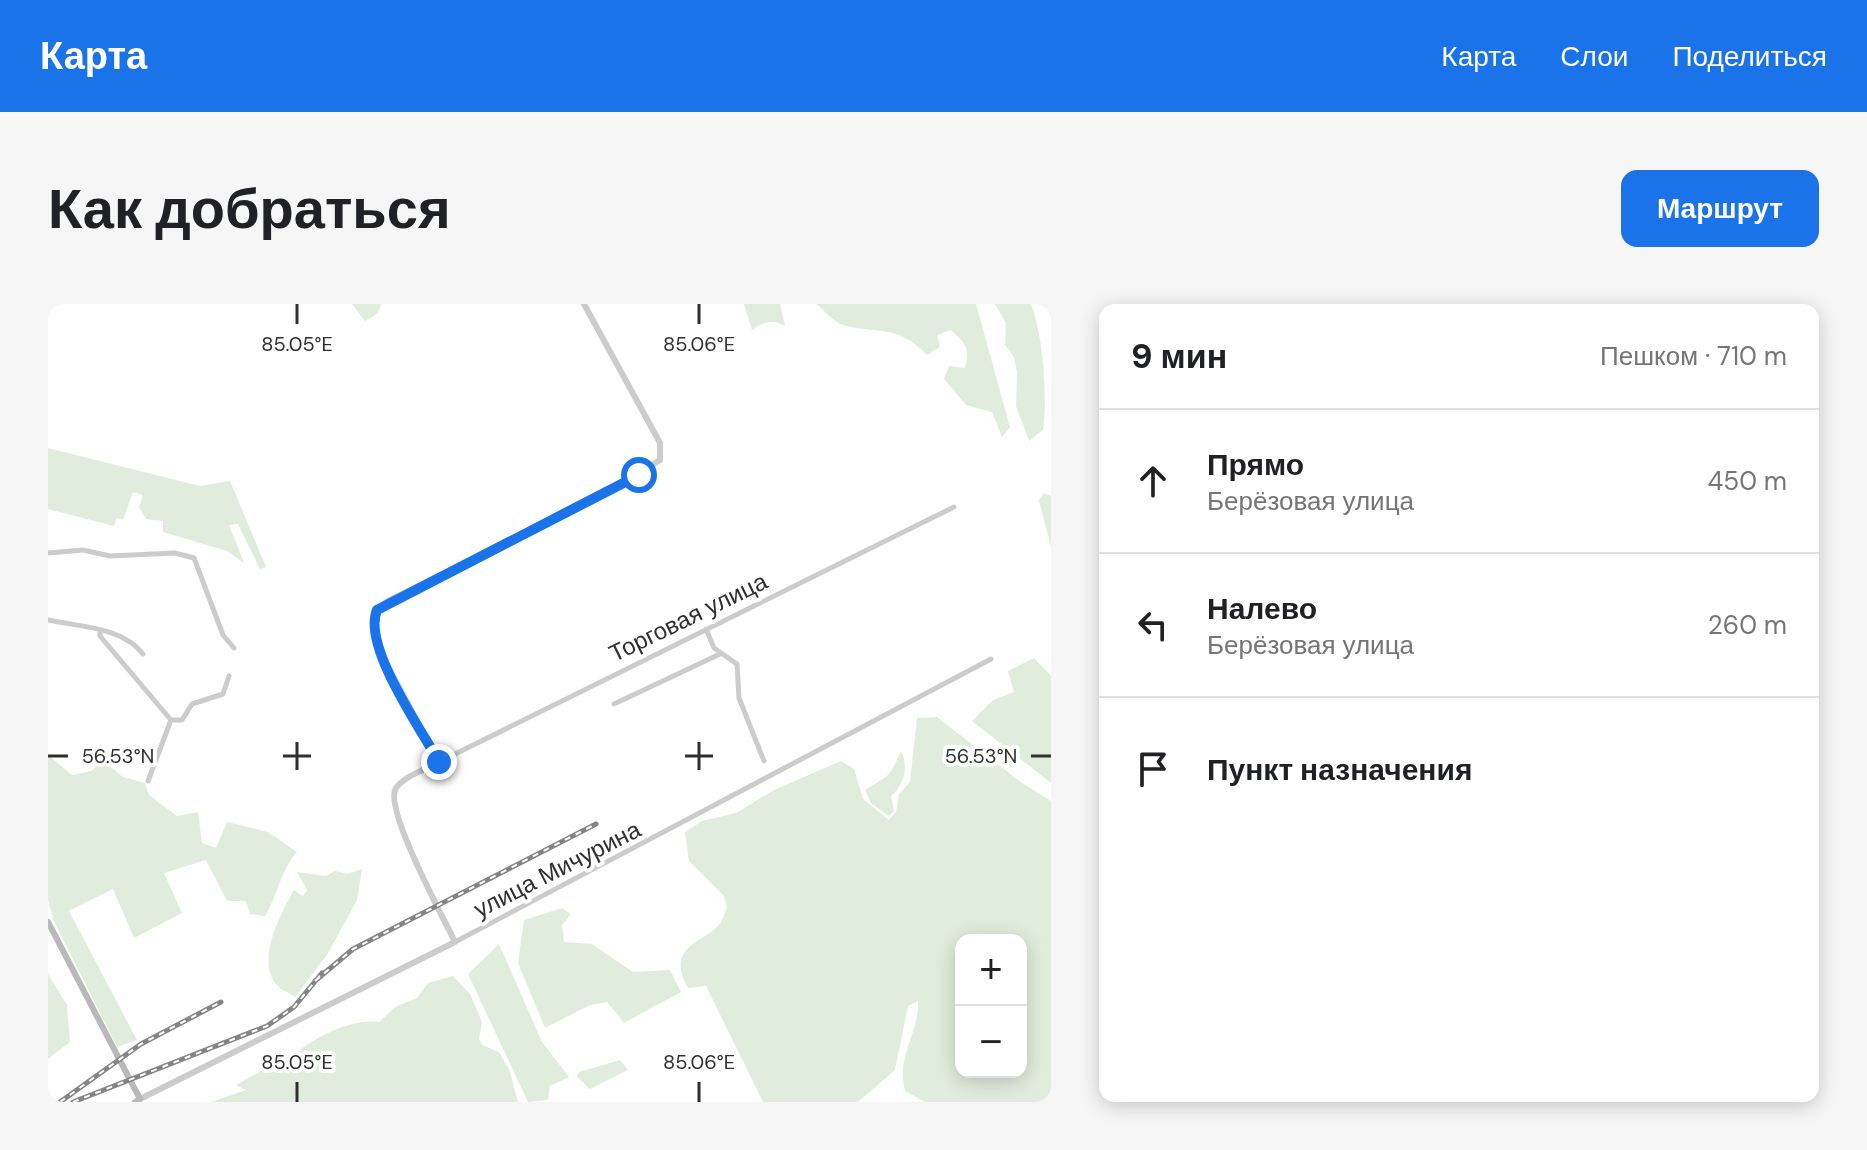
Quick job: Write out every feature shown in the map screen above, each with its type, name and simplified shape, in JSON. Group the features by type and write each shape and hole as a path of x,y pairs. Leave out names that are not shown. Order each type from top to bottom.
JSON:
{"main road":[{"path":"48,922 137,1101"}],"street":[{"path":"455,942 399,822 393,800 401,782 439,762 377,646 373,624 377,610 620,486 660,460 660,443 584,304"},
{"name":"Торговая улица","path":"439,762 954,507"},
{"path":"48,553 83,550 110,556 175,553 194,558 223,635 234,648"},
{"path":"48,620 132,640 143,654"},
{"path":"706,629 714,648 737,664 739,698 764,761"},
{"path":"100,631 100,636 171,720 182,720 192,704 223,694 229,676"},
{"path":"614,704 721,653"},
{"name":"улица Мичурина","path":"137,1101 455,942 991,659"},
{"path":"148,781 171,720"}],"green space":[{"path":"352,304 381,304 378,313 365,321"},
{"path":"744,304 780,304 785,326 768,322 752,330"},
{"path":"816,304 976,304 1010,427 1002,437 992,412 966,405 944,379 949,366 965,368 966,361 966,347 951,330 937,335 940,347 927,355 898,335 842,325"},
{"path":"995,304 1031,304 1039,332 1045,401 1043,430 1029,441 1016,406 1017,372 1014,357 1005,345 1006,323"},
{"path":"48,448 200,486 230,481 266,567 260,569 238,524 229,525 244,563 227,551 163,532 163,521 146,519 139,507 143,495 133,492 123,520 117,518 114,526 48,509"},
{"path":"1044,493 1051,496 1051,547 1039,500"},
{"path":"1034,658 1051,676 1051,783 972,721 993,700 1014,692 1008,671"},
{"path":"937,717 1022,783 1051,801 1051,1102 925,1102 905,1091 903,1066 918,1001 908,1006 895,1070 858,1102 763,1102 706,986 688,988 682,975 681,964 687,949 718,926 727,908 724,896 689,861 685,832 702,821 736,813 774,790 841,761 854,769 863,799 889,820 896,812 899,794 910,782 917,718"},
{"path":"901,751 905,763 904,775 891,796 894,811 889,816 871,803 865,790 888,775"},
{"path":"48,755 72,775 92,771 101,759 123,777 145,783 149,795 177,816 198,812 202,843 216,848 227,822 268,832 297,852 265,916 250,914 246,901 227,901 206,860 164,873 182,913 134,938 113,889 69,911 137,1040 117,1047 53,919 48,900"},
{"path":"362,869 357,900 327,955 295,997 279,987 272,977 269,952 277,924 294,890 303,896 307,890 297,872 326,876 335,871 348,874"},
{"path":"562,908 571,914 562,925 564,942 592,944 633,972 670,970 681,992 624,1023 607,1002 590,1005 545,1028 518,963 524,920"},
{"path":"499,944 542,1042 569,1077 550,1086 548,1100 528,1102 468,974"},
{"path":"48,974 67,1005 70,1042 48,1059"},
{"path":"453,976 470,994 482,1022 479,1039 482,1045 499,1052 509,1069 518,1102 211,1102 246,1090 236,1085 268,1067 275,1072 322,1036 351,1024 379,1022 395,1007 417,998 428,983"},
{"path":"620,1060 628,1070 590,1089 577,1077 579,1072"}],"railway":[{"path":"315,981 353,949 596,824"},
{"path":"73,1102 267,1026 294,1007 322,973"},
{"path":"60,1102 141,1044 221,1002"}],"route":[{"path":"439,762 377,646 373,624 377,610 386,602 639,475"}]}
